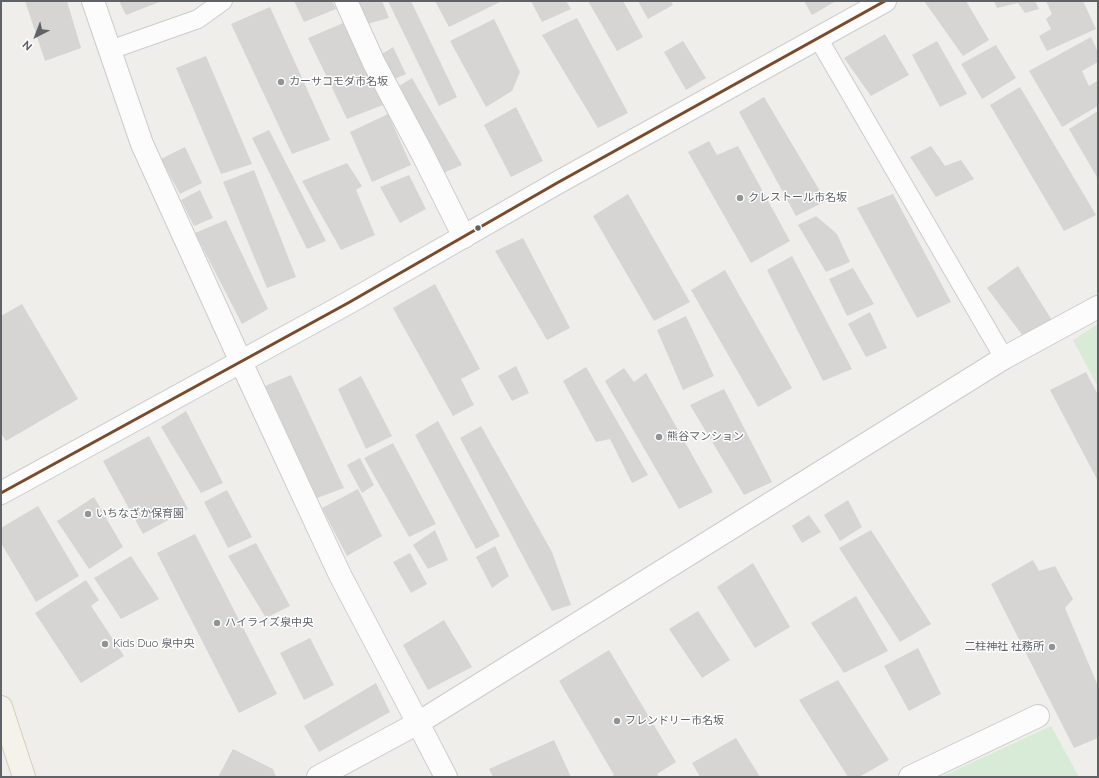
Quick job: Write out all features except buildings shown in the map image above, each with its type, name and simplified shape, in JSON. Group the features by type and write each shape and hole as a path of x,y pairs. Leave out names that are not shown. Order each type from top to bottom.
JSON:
{"main road":[{"path":"1,707 24,777"}],"street":[{"path":"93,1 142,144 241,362 340,575 446,777"},
{"path":"346,1 374,63 422,153 464,237"},
{"path":"1,493 348,303 557,183 885,1"},
{"path":"318,777 418,722 1004,358 1098,307"},
{"path":"910,777 1038,716"}],"lane":[{"path":"110,50 198,19 223,1"},
{"path":"818,38 1004,358"}],"green space":[{"path":"1098,324 1098,387 1073,340"},
{"path":"1051,726 1079,777 941,777"}],"transit line":[{"path":"1,493 348,303 557,183 885,1"}],"place":[{"name":"カーサコモダ市名坂","path":"281,82"},
{"name":"クレストール市名坂","path":"740,198"},
{"name":"熊谷マンション","path":"659,437"},
{"name":"いちなざか保育園","path":"88,514"},
{"name":"ハイライズ泉中央","path":"217,623"},
{"name":"Kids Duo 泉中央","path":"105,644"},
{"name":"二柱神社 社務所","path":"1052,647"},
{"name":"フレンドリー市名坂","path":"617,721"}]}
